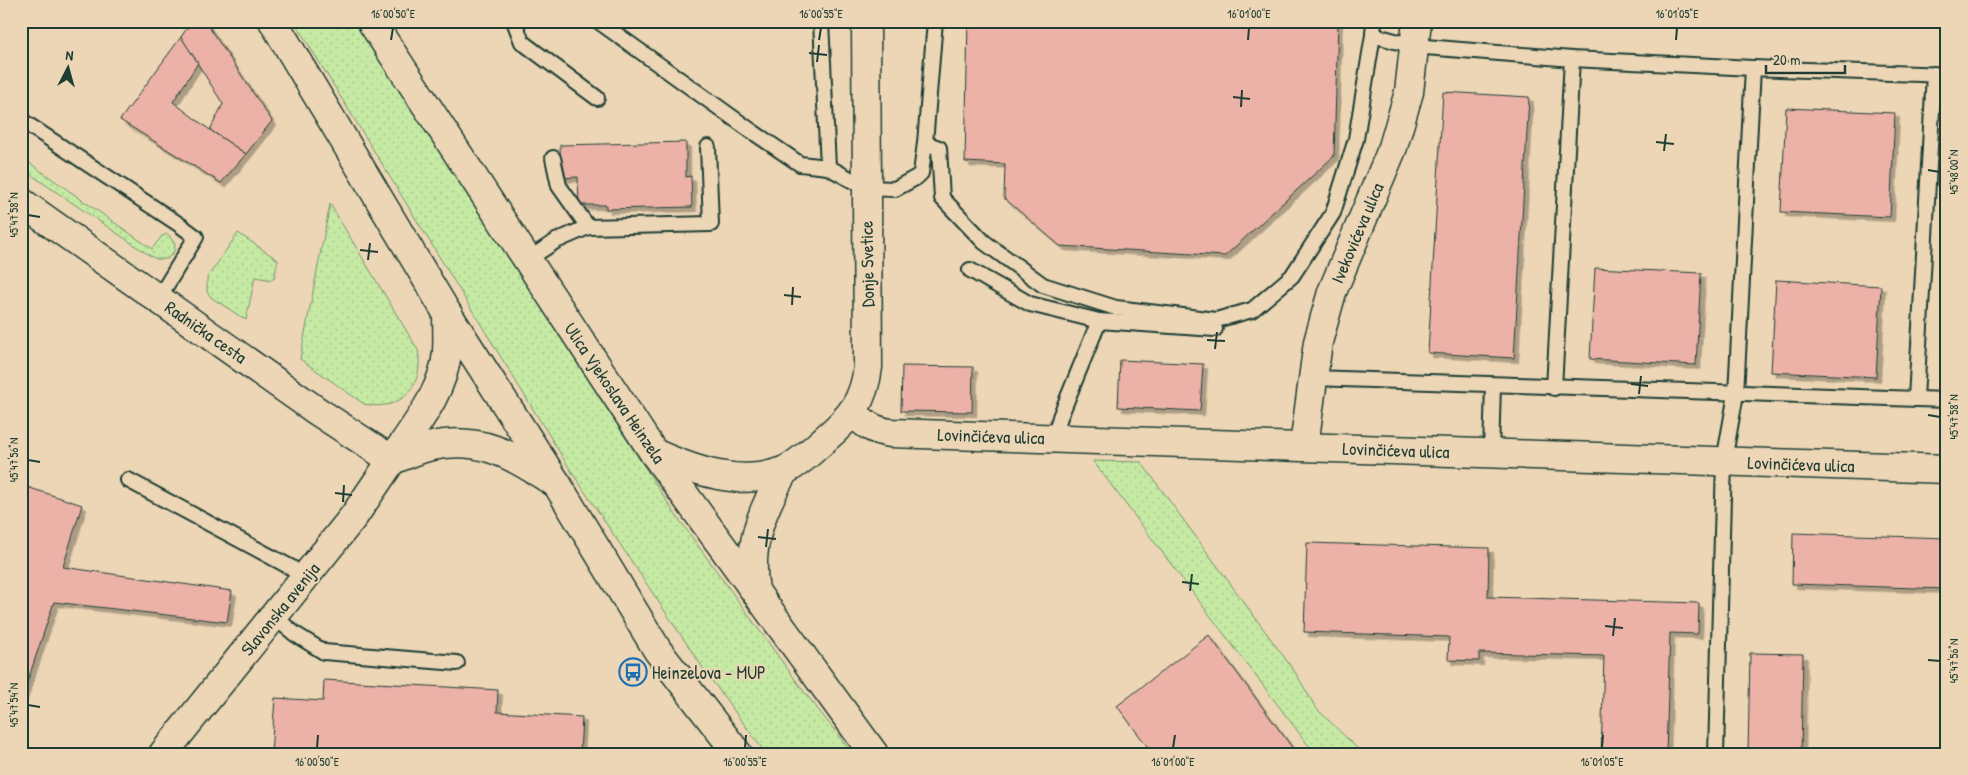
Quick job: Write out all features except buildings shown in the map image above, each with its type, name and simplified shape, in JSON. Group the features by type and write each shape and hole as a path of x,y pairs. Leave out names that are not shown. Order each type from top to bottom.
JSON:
{"street":[{"path":"272,21 447,313 557,484 658,651 738,754"},
{"name":"Ulica Vjekoslava Heinzela","path":"371,21 654,453 874,754"},
{"name":"Donje Svetice","path":"784,471 840,427 861,398 866,382 868,367 866,21"},
{"name":"Ivekovićeva ulica","path":"1304,446 1318,342 1332,292 1393,147 1409,92 1415,34"},
{"name":"Radnička cesta","path":"21,202 318,411 392,460"},
{"name":"Slavonska avenija","path":"163,754 354,516 426,408 440,382 448,353 447,313"},
{"name":"Lovinčićeva ulica","path":"852,412 864,424 873,429 891,433 1947,469"},
{"path":"392,460 428,447 454,442 481,444 500,450 518,459 557,484"},
{"path":"654,453 697,470 722,475 738,477 763,476 784,471"},
{"path":"755,590 751,568 757,532 770,496 784,471"}],"lane":[{"path":"514,21 522,42 597,98"},
{"path":"598,21 800,164 828,167 866,188 895,189 922,173 926,144 935,21"},
{"path":"821,21 828,167"},
{"path":"926,144 940,148 942,198 984,242 1043,285 1116,308 1216,320 1252,310 1292,276 1333,213 1356,139 1374,28 1572,59 1753,68 1940,74 1916,399"},
{"path":"1554,388 1572,59"},
{"path":"1716,754 1724,461 1736,394 1753,68"},
{"path":"21,120 196,237 158,299"},
{"path":"527,260 556,241 588,227 711,224 708,148"},
{"path":"553,158 559,186 588,227"},
{"path":"970,270 1030,304 1099,321 1217,329 1216,320"},
{"path":"1054,439 1060,417 1099,321"},
{"path":"1313,378 1554,388 1947,400"},
{"path":"1491,453 1493,385"},
{"path":"128,480 292,568 305,578"},
{"path":"273,616 295,634 324,652 457,663"}],"green space":[{"path":"294,21 355,21 675,514 802,689 853,754 766,754 705,671 573,474"},
{"path":"21,157 152,249 162,236 168,234 175,244 174,252 167,259 152,257 21,168"},
{"path":"330,204 418,350 418,375 413,385 407,394 389,404 377,406 364,404 300,359"},
{"path":"238,233 278,260 272,280 255,277 246,320 212,298 207,292 207,278"},
{"path":"1093,461 1141,462 1295,672 1316,708 1363,754 1315,754"}],"place":[{"name":"Heinzelova - MUP","path":"633,672"}]}
